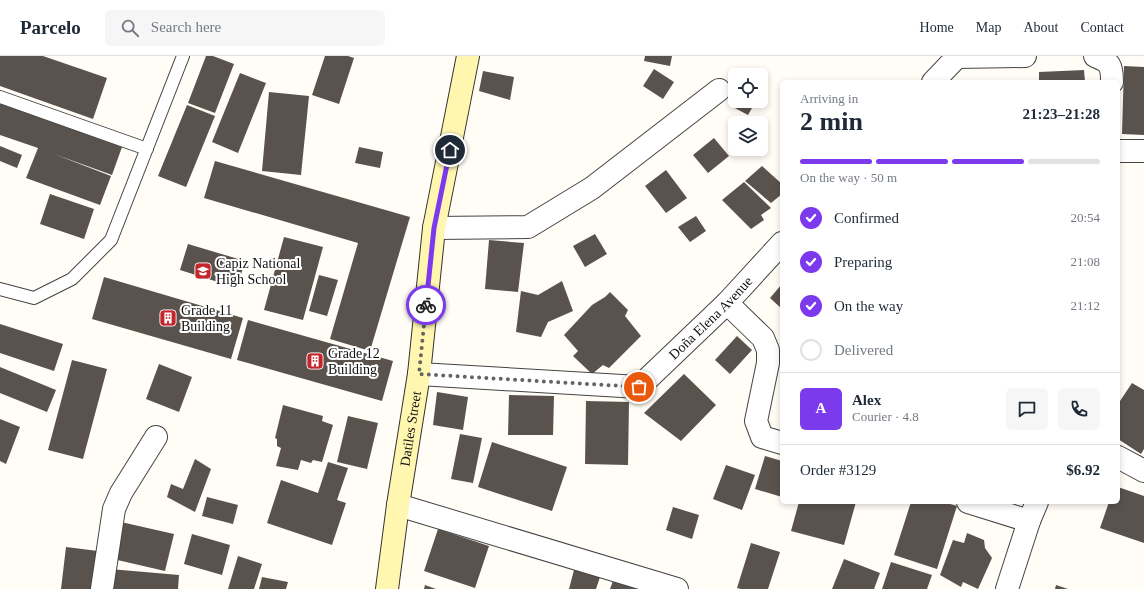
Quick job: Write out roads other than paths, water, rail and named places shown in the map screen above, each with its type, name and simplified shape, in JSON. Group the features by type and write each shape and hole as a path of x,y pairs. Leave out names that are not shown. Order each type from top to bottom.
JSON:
{"main road":[{"name":"Datiles Street","path":"387,589 398,505 419,374 434,228 468,56"}],"street":[{"path":"935,80 957,57 1025,56"},
{"path":"1095,56 1106,60 1112,71 1112,80"},
{"path":"434,228 528,227 592,188 719,90"},
{"path":"1120,151 1144,151"},
{"name":"Doña Elena Avenue","path":"419,374 639,387 727,303 780,245"},
{"path":"727,303 763,338 768,350 768,363 756,421 762,437 780,442"},
{"path":"102,589 114,509 156,437"},
{"path":"1120,458 1144,471"},
{"path":"981,504 1033,512 1007,589"},
{"path":"398,505 677,589"}],"lane":[{"path":"0,289 34,298 72,279 112,240 182,56"},
{"path":"0,97 147,149"}],"place":[{"name":"Capiz National High School","path":"203,271"},
{"name":"Grade 11 Building","path":"168,318"},
{"name":"Grade 12 Building","path":"315,361"}]}
